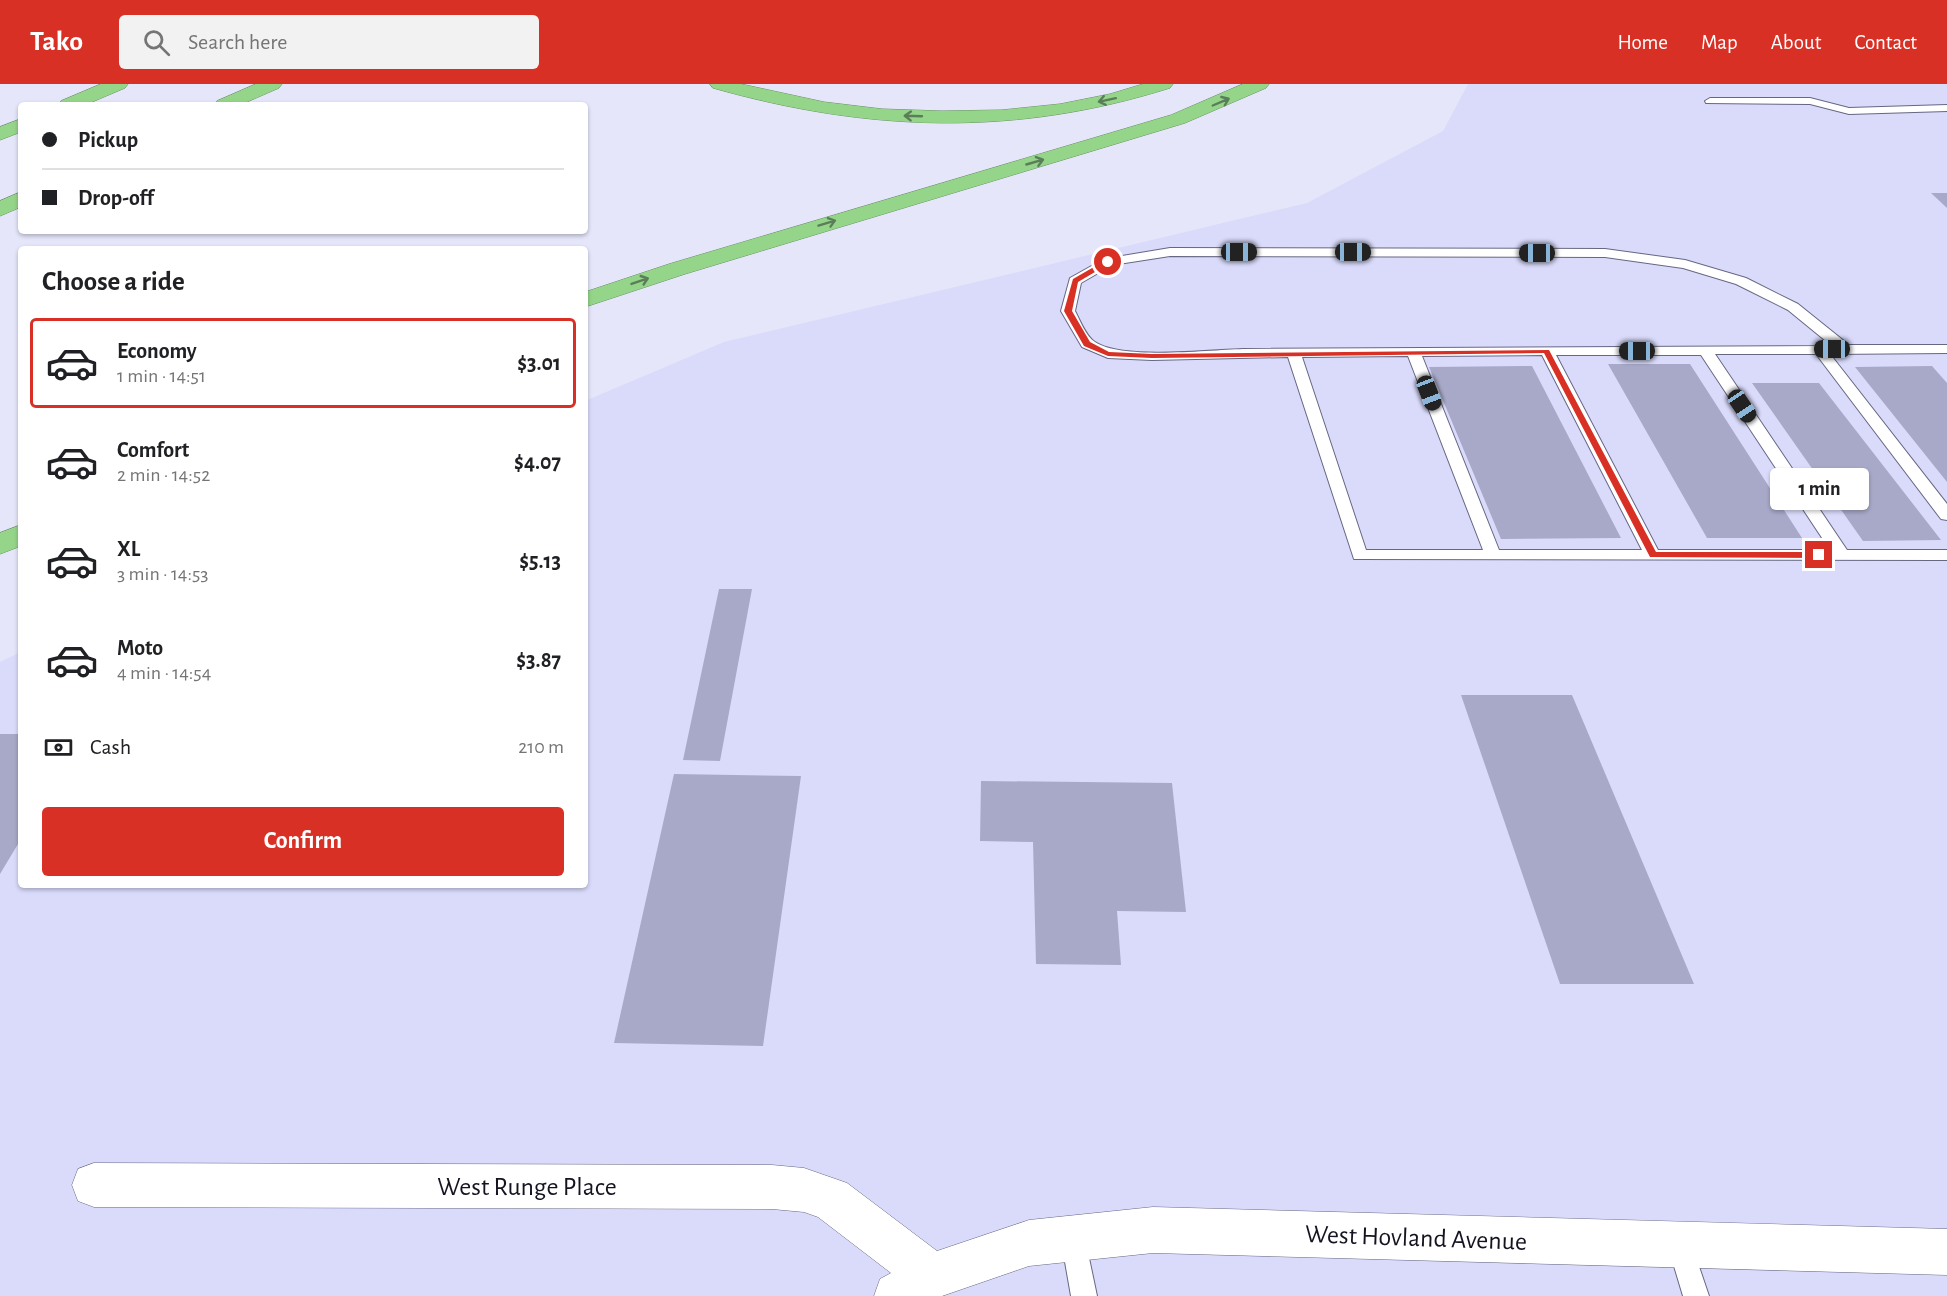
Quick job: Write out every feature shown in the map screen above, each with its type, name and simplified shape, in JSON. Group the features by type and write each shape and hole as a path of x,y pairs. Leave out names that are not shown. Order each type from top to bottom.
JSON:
{"highway":[{"path":"75,102 118,84"},
{"path":"231,102 272,84"},
{"path":"720,84 783,101 836,110 930,117 981,116 1074,106 1119,97 1163,84"},
{"path":"588,299 688,265 1178,119 1259,84"},
{"path":"0,134 18,126"},
{"path":"0,208 18,200"},
{"path":"0,544 18,536"}],"street":[{"name":"West Runge Place","path":"94,1185 772,1187 804,1190 831,1199 915,1286"},
{"name":"West Hovland Avenue","path":"915,1286 1029,1243 1154,1230 1947,1252"}],"lane":[{"path":"1710,101 1810,101 1849,111 1947,108"},
{"path":"1845,349 1793,307 1741,281 1685,264 1605,253 1170,252 1108,262 1075,281 1068,311 1087,344 1108,354 1152,356 1947,349"},
{"path":"1819,349 1947,515"},
{"path":"1705,350 1842,555"},
{"path":"1547,351 1653,555"},
{"path":"1413,352 1493,555"},
{"path":"1294,353 1360,555 1947,555"},
{"path":"1073,1238 1084,1296"},
{"path":"1679,1244 1696,1296"}],"shaded area":[{"path":"1468,84 1947,84 1947,1296 0,1296 0,662 18,653 18,888 588,888 588,400 724,342 1307,203 1443,131"}],"building":[{"path":"1931,193 1947,193 1947,208"},
{"path":"1608,364 1690,364 1802,538 1707,538"},
{"path":"1532,366 1621,538 1501,539 1429,367"},
{"path":"1932,366 1947,383 1947,482 1855,367"},
{"path":"1752,383 1819,383 1941,540 1863,541"},
{"path":"719,589 752,589 720,761 683,760"},
{"path":"1461,695 1572,695 1694,984 1560,984"},
{"path":"0,734 18,734 18,844 0,874"},
{"path":"674,774 801,776 763,1046 614,1043"},
{"path":"981,781 1172,783 1186,912 1117,911 1121,965 1036,964 1033,842 980,841"}],"route":[{"path":"1108,262 1075,281 1068,311 1087,344 1108,354 1152,356 1244,353 1547,351 1653,555 1819,555"}]}
